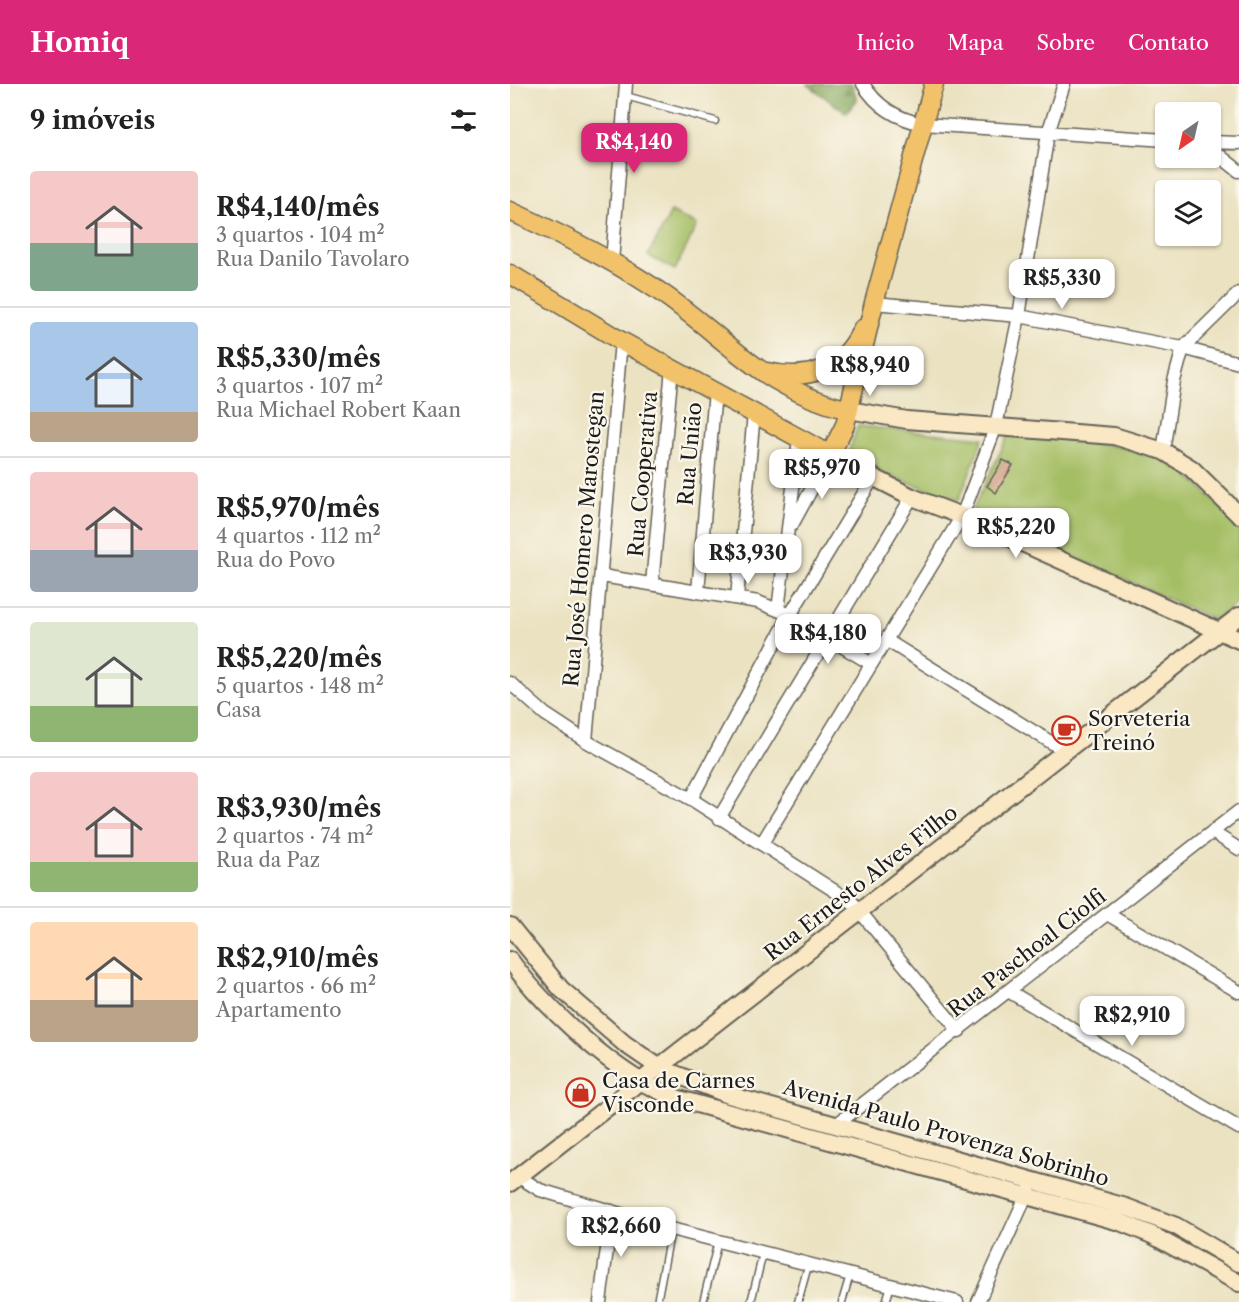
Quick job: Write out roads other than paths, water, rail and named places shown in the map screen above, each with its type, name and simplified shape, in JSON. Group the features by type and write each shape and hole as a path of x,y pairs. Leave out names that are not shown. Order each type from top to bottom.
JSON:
{"main road":[{"path":"830,455 845,425 874,303 934,84"},
{"path":"510,211 612,262 665,296 756,369 816,402 908,420 1114,436 1163,451 1191,468 1239,515"},
{"path":"510,274 621,341 873,478 1239,640"},
{"path":"756,369 802,376 827,368 855,344 874,303"},
{"name":"Rua Ernesto Alves Filho","path":"514,1180 862,912 1239,616"},
{"name":"Avenida Paulo Provenza Sobrinho","path":"510,926 561,989 626,1044 660,1068 729,1095 837,1124 1158,1218 1239,1263"},
{"name":"Avenida Paulo Provenza Sobrinho","path":"510,960 548,1004 612,1060 642,1082 680,1100 1026,1198 1120,1222 1152,1235 1239,1283"}],"street":[{"path":"863,84 886,110 905,121 1048,134 1155,139"},
{"path":"762,843 962,516 996,426 1019,316 1048,134 1064,84"},
{"path":"612,262 625,90"},
{"path":"1221,142 1239,143"},
{"path":"1221,157 1239,171"},
{"path":"1163,451 1174,381 1183,348 1239,293"},
{"path":"874,303 1019,316 1183,348 1239,363"},
{"name":"Rua José Homero Marostegan","path":"586,741 621,341"},
{"name":"Rua Cooperativa","path":"652,584 672,368"},
{"name":"Rua União","path":"698,592 715,391"},
{"path":"737,597 754,413"},
{"path":"778,610 799,439"},
{"path":"788,531 830,455"},
{"path":"691,799 790,615 873,478"},
{"path":"719,818 912,497"},
{"path":"602,576 737,597 778,610 870,663"},
{"path":"886,640 1065,751"},
{"path":"510,683 545,714 586,741 691,799 826,883 862,912 959,1031"},
{"name":"Rua Paschoal Ciolfi","path":"837,1124 1109,915 1239,811"},
{"path":"1212,832 1239,849"},
{"path":"1109,915 1239,992"},
{"path":"1010,992 1239,1128"},
{"path":"514,1180 671,1229 808,1262 934,1299 957,1302"},
{"path":"978,1302 1033,1181"},
{"path":"600,1302 612,1211"}],"lane":[{"path":"625,90 715,121"},
{"path":"657,1302 671,1229"},
{"path":"703,1302 718,1239"},
{"path":"751,1302 763,1251"},
{"path":"798,1302 808,1262"},
{"path":"842,1302 850,1275"},
{"path":"886,1302 891,1285"}],"place":[{"name":"Sorveteria Treinó","path":"1067,731"},
{"name":"Casa de Carnes Visconde","path":"581,1093"}]}
